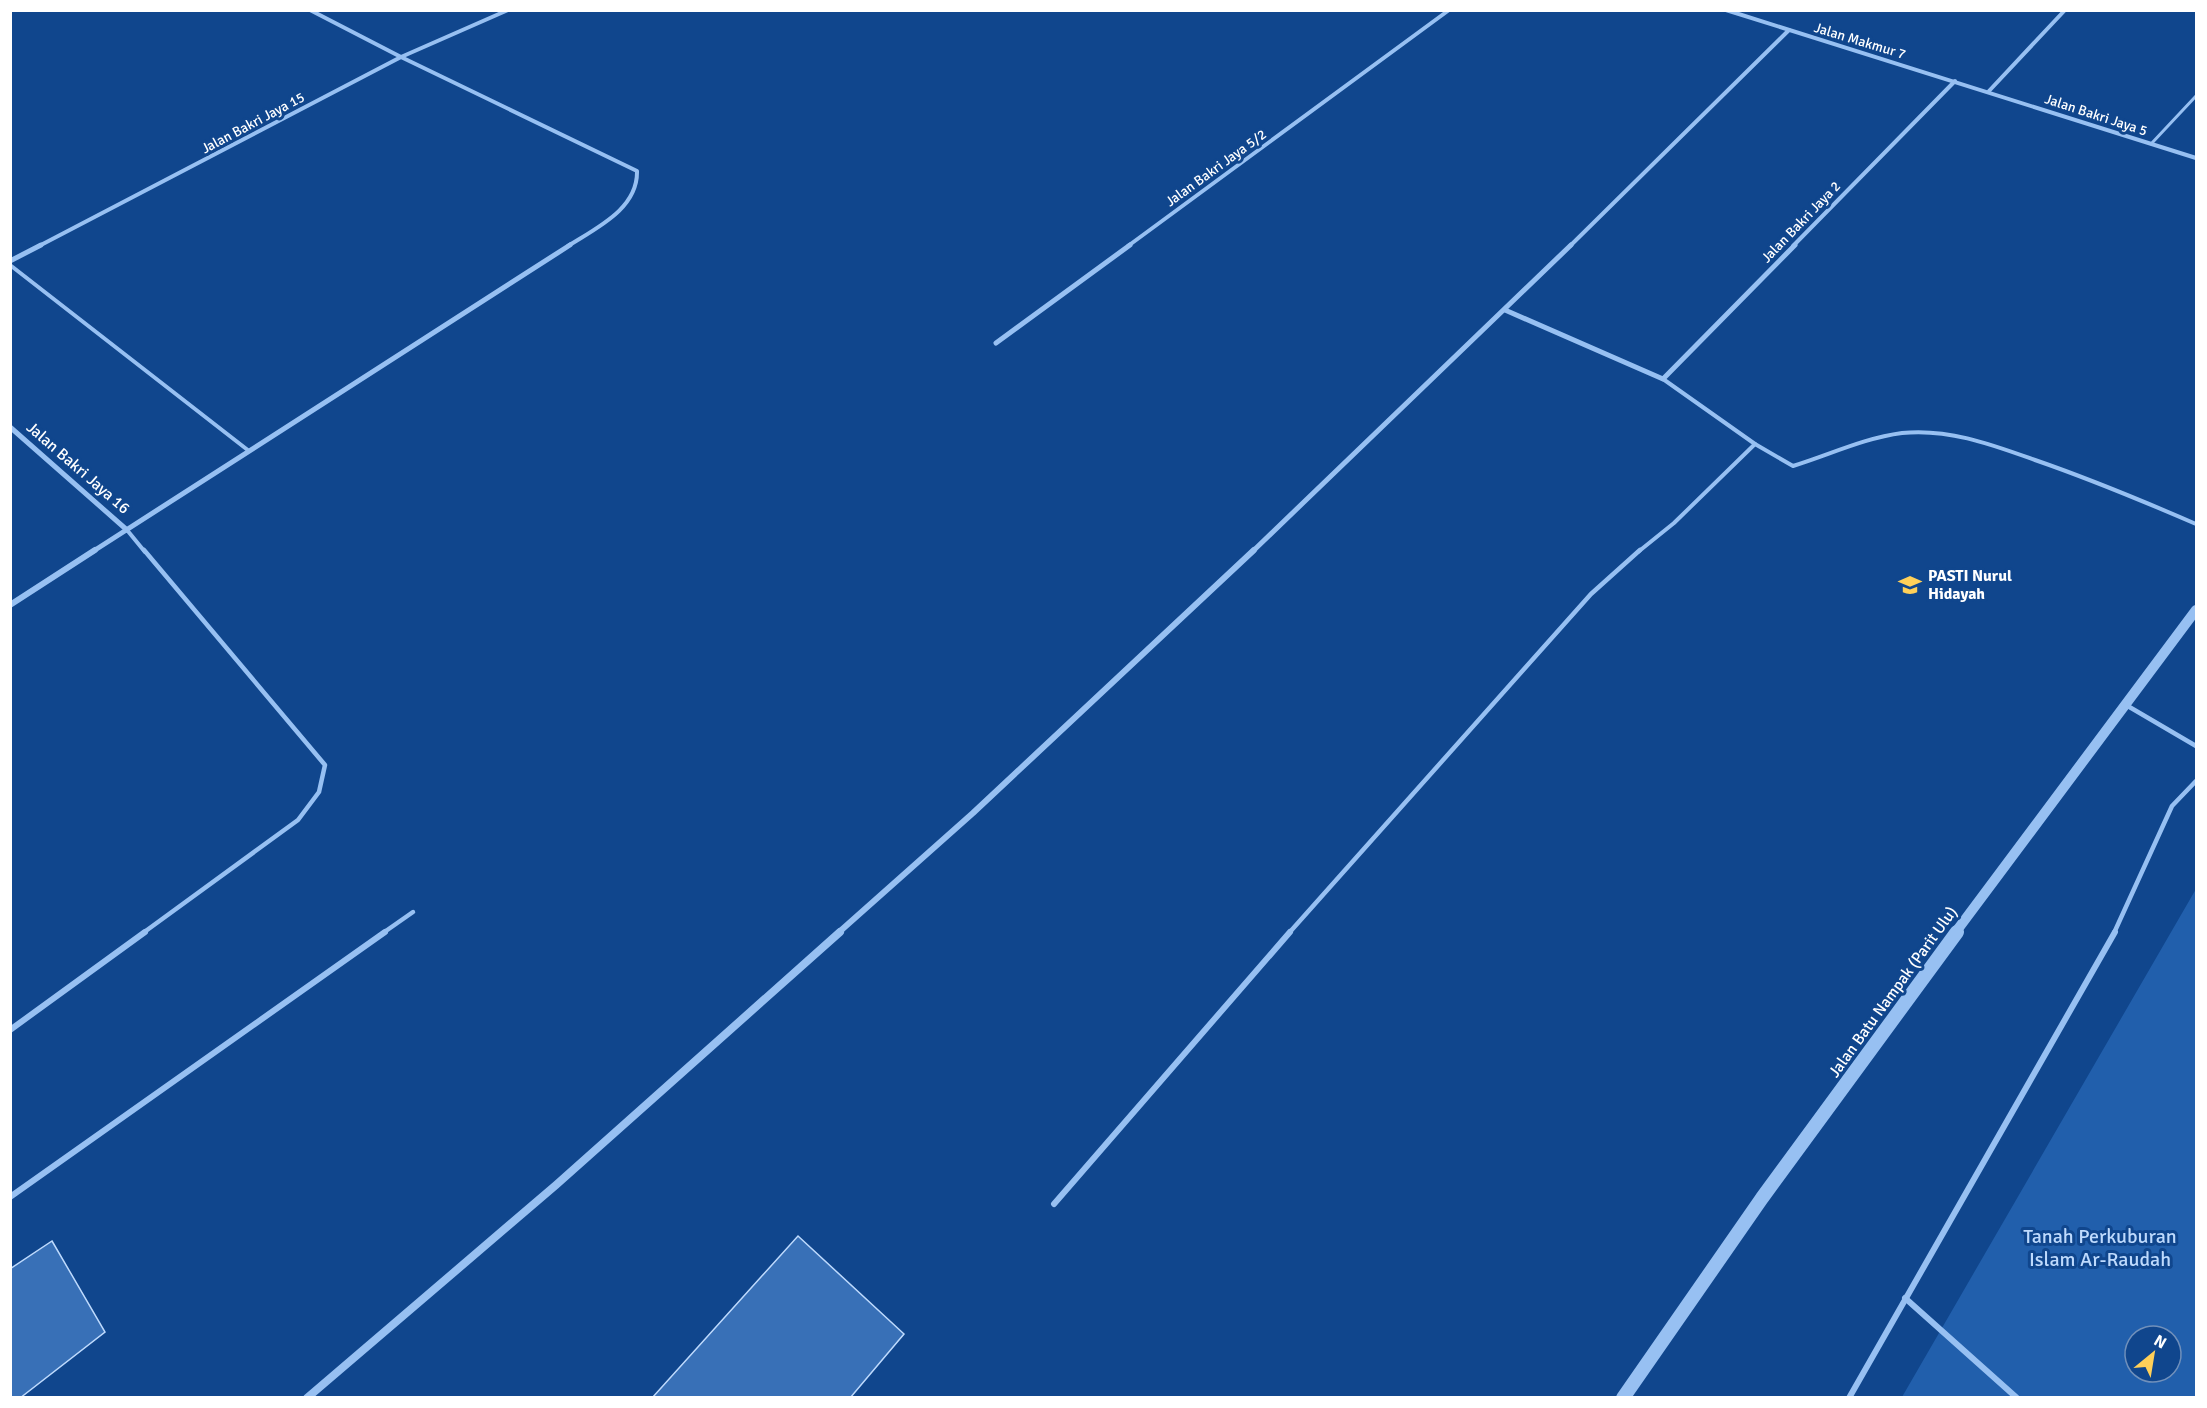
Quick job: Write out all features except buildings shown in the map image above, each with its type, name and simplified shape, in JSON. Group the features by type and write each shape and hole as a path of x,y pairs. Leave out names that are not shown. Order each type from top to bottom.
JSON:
{"street":[{"path":"10,605 588,233 633,198 639,184 637,171 401,57 310,10"},
{"name":"Jalan Bakri Jaya 15","path":"10,263 401,57 508,10"},
{"name":"Jalan Bakri Jaya 5/2","path":"996,343 1449,10"},
{"name":"Jalan Makmur 7","path":"1726,10 1989,91"},
{"path":"1989,91 2065,10"},
{"path":"307,1398 556,1185 973,813 1253,551 1505,310 1789,30"},
{"name":"Jalan Bakri Jaya 2","path":"1663,380 1956,81"},
{"name":"Jalan Bakri Jaya 5","path":"1989,91 2196,158"},
{"path":"1505,310 1663,380"},
{"name":"Jalan Bakri Jaya 16","path":"10,427 127,530"},
{"name":"Jalan Batu Nampak (Parit Ulu)","path":"1623,1398 1692,1296 1938,958 2196,610"}],"lane":[{"path":"2151,144 2196,96"},
{"path":"10,263 249,452"},
{"path":"1663,380 1755,444 1793,466 1884,436 1917,432 1949,434 1986,443 2099,481 2196,524"},
{"path":"1054,1204 1358,855 1591,594 1674,523 1755,444"},
{"path":"10,1030 298,820 319,792 325,765 127,530"},
{"path":"2127,705 2196,746"},
{"path":"1850,1398 1905,1298 2107,949 2172,806 2196,781"},
{"path":"10,1197 413,912"},
{"path":"1905,1298 2017,1398"}],"green space":[{"name":"Tanah Perkuburan Islam Ar-Raudah","path":"2196,889 2196,1397 1902,1397"}],"place":[{"name":"PASTI Nurul Hidayah","path":"1910,585"}]}
